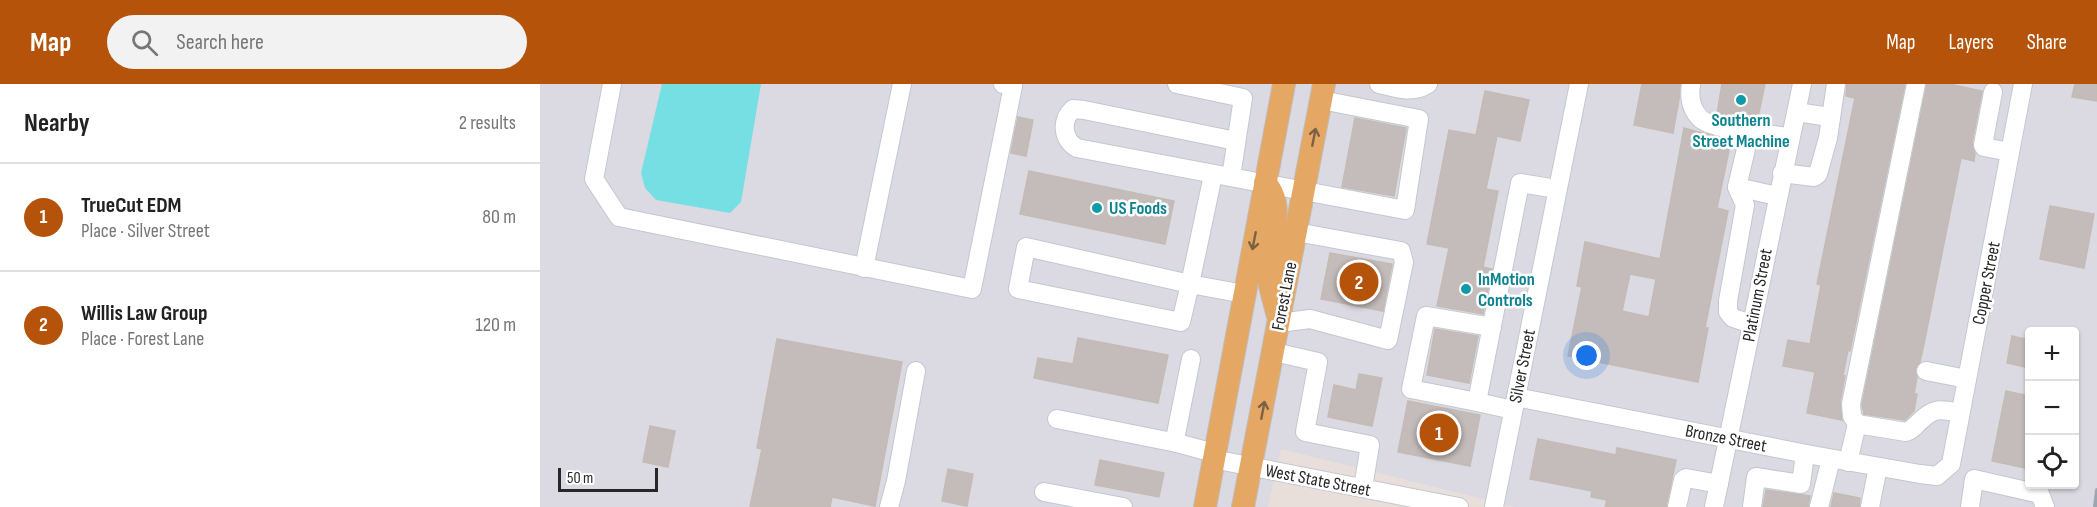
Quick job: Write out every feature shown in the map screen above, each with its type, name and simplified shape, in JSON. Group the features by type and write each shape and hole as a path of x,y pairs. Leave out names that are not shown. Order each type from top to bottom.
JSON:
{"main road":[{"path":"1204,507 1284,84"},
{"name":"Forest Lane","path":"1243,507 1322,92"},
{"path":"1265,183 1273,191 1276,202 1268,273 1279,323"}],"street":[{"path":"612,84 594,179 619,217 972,289 1013,86 1002,84"},
{"path":"864,268 902,84"},
{"path":"1177,84 1244,91 1236,141 1222,176 1190,284 1181,322 1018,289 1026,247 1190,284 1244,294"},
{"path":"1379,84 1404,90 1421,88 1428,84"},
{"name":"Silver Street","path":"1494,507 1579,84"},
{"path":"1691,84 1689,96 1703,121 1750,132 1790,137"},
{"name":"Platinum Street","path":"1714,507 1802,84"},
{"path":"1782,173 1809,177 1818,174 1828,138 1836,84"},
{"path":"1916,84 1851,404 1852,416 1857,423 1906,432 1932,411 1939,409 1960,413"},
{"path":"2010,152 1983,145 1993,88 2022,90"},
{"name":"Copper Street","path":"1937,476 1951,464 2022,90"},
{"path":"1236,141 1084,110 1073,110 1068,114 1064,125 1067,139 1077,148 1405,210 1419,119 1322,92"},
{"path":"1796,112 1830,117"},
{"path":"1750,132 1737,187 1745,205 1728,312 1733,318 1752,324"},
{"path":"1478,402 1520,183 1557,189"},
{"path":"1737,187 1777,196"},
{"path":"1744,217 1772,224"},
{"path":"1279,323 1310,319 1388,340 1404,262 1401,251 1296,232"},
{"name":"Bronze Street","path":"1492,327 1426,316 1411,389 1478,402 1514,403 1937,476"},
{"path":"1274,352 1318,362 1305,432 1370,445 1363,488"},
{"path":"1177,443 1176,434 1191,359"},
{"path":"888,507 896,481 915,371"},
{"path":"1926,371 1967,379"},
{"name":"West State Street","path":"1057,419 1177,443 1252,467 1459,507"},
{"path":"1820,507 1857,423"},
{"path":"1752,507 1756,477 1801,483 1805,454"},
{"path":"1870,507 1878,467"},
{"path":"1677,507 1683,480 1686,478 1719,484"},
{"path":"1970,507 1974,479 2040,494 2046,507"},
{"path":"1044,492 1123,507"}],"shaded area":[{"path":"540,84 2097,84 2097,507 1515,507 1281,449 1268,507 540,507"}],"water":[{"path":"662,84 761,84 741,202 730,213 656,200 645,188 641,173"}],"building":[{"path":"1642,84 1680,84 1673,133 1634,125"},
{"name":"Southern Street Machine","path":"1722,84 1765,84 1757,122 1717,114"},
{"path":"1847,84 1905,84 1850,351 1848,350 1843,375 1845,376 1840,402 1842,420 1807,413 1815,372 1783,366 1788,340 1810,344 1821,285 1817,284 1855,98 1846,96"},
{"path":"1927,84 1949,84 1982,91 1972,143 1974,161 1961,158 1924,344 1920,362 1915,369 1917,377 1914,394 1917,394 1914,411 1905,420 1864,414 1862,405"},
{"path":"2075,84 2097,84 2097,101 2072,97"},
{"path":"1485,91 1529,100 1520,141 1497,136 1486,189 1498,191 1483,267 1492,269 1483,314 1437,306 1449,248 1427,244 1449,130 1476,135"},
{"path":"1018,117 1033,120 1026,156 1011,153"},
{"path":"1355,118 1406,128 1394,196 1342,187"},
{"path":"1684,128 1731,141 1717,208 1728,211 1705,328 1708,328 1698,382 1568,356 1582,287 1577,286 1585,242 1660,259","holes":["1630,274 1656,279 1649,317 1622,311"]},
{"name":"US Foods","path":"1029,171 1174,201 1165,244 1020,214"},
{"path":"2050,206 2094,214 2084,268 2040,259"},
{"path":"1330,253 1392,264 1383,311 1321,299"},
{"path":"1435,329 1478,336 1469,383 1427,375"},
{"path":"2012,336 2025,339 2025,367 2007,363"},
{"path":"1078,338 1168,355 1158,403 1034,378 1038,358 1073,364"},
{"path":"777,339 902,362 875,506 832,497 830,507 750,507 762,449 757,448"},
{"path":"1359,374 1382,378 1372,426 1328,417 1334,385 1356,390"},
{"path":"2006,391 2025,395 2025,468 1992,461"},
{"path":"1408,401 1480,415 1470,466 1398,452"},
{"path":"650,426 675,431 668,467 643,462"},
{"path":"1538,439 1616,455 1617,448 1676,460 1666,507 1605,507 1607,500 1591,497 1592,491 1530,479"},
{"path":"1100,460 1164,473 1159,497 1095,485"},
{"path":"948,469 973,474 967,506 942,501"},
{"path":"1766,490 1810,496 1808,507 1763,507"},
{"path":"1834,493 1860,498 1859,507 1831,507"}],"railway":[{"path":"2095,507 2097,490"}],"place":[{"name":"Southern Street Machine","path":"1741,100"},
{"name":"US Foods","path":"1097,208"},
{"name":"Willis Law Group","path":"1359,282"},
{"name":"InMotion Controls","path":"1466,289"},
{"name":"TrueCut EDM","path":"1439,433"}]}
